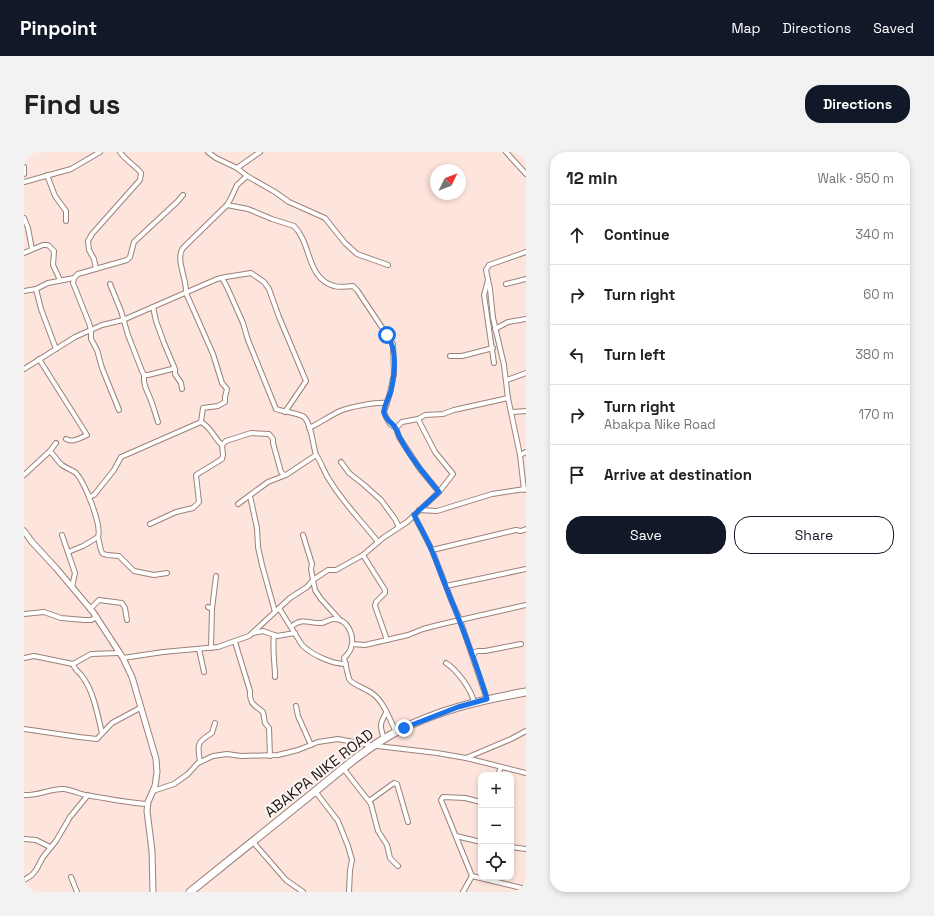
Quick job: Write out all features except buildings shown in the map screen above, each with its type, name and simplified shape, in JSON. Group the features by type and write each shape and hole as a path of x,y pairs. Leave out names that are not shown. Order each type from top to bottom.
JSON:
{"main road":[{"name":"ABAKPA NIKE ROAD","path":"190,892 343,768 384,739 396,732 433,716 474,702 526,692"}],"street":[{"path":"24,182 71,169 100,152"},
{"path":"96,268 94,259 89,250 88,241 97,227 140,180 141,174 139,170 124,158 120,152"},
{"path":"208,152 216,158 237,168 247,176 290,202 325,218 345,243 357,254 388,265"},
{"path":"237,168 260,152"},
{"path":"506,152 526,174"},
{"path":"24,167 24,174"},
{"path":"47,175 55,196 66,211 66,221"},
{"path":"201,422 203,408 218,406 225,402 227,389 222,383 213,354 186,293 187,286 183,274 180,253 183,248 227,205 232,198 237,185 247,176"},
{"path":"24,291 36,289 48,283 74,278 78,274 127,260 130,257 134,242 183,195"},
{"path":"227,205 248,209 294,226 306,248 313,269 321,279 335,286 353,286 357,290 393,344 394,374 384,412 386,417 390,424 396,428 399,437 420,469 439,492"},
{"path":"24,218 32,249"},
{"path":"24,252 43,245 48,245 51,247 54,251 53,265 60,280"},
{"path":"419,510 437,511 467,503 492,494 525,489 512,412 508,398 507,380 495,329 486,270 488,265 526,252"},
{"path":"24,361 26,368 56,348 91,330 123,320 222,278 251,273 264,282 269,289 306,381 285,412"},
{"path":"74,278 73,283 91,330 91,339 97,350 102,368 120,410"},
{"path":"222,278 243,324 275,406 279,410 303,416 307,422 316,455 337,494 378,542"},
{"path":"488,279 484,295 494,362"},
{"path":"506,284 526,279"},
{"path":"110,284 121,310 123,320 144,375 143,382 152,402 158,422"},
{"path":"36,289 41,309 56,348"},
{"path":"154,307 156,322 175,369 175,374 181,383 182,388"},
{"path":"495,329 508,322 526,319"},
{"path":"450,356 462,356 492,348"},
{"path":"40,359 87,435 76,440 66,440"},
{"path":"144,375 172,369"},
{"path":"507,380 526,374"},
{"path":"396,428 402,422 418,419 425,415 437,415 508,398"},
{"path":"309,428 340,411 351,407 386,402"},
{"path":"512,412 526,411"},
{"path":"253,633 290,598 307,587 313,580 328,570 336,570 363,555 378,542 407,522 439,492 453,474 435,452 418,419"},
{"path":"150,524 176,512 193,508 199,502 196,475 222,459 222,445 217,441 210,428 201,422"},
{"path":"89,497 94,495 114,470 121,457 201,422"},
{"path":"222,445 226,441 251,434 269,434 273,439 281,472 284,475"},
{"path":"24,475 50,451 56,443"},
{"path":"50,451 61,465 76,474 89,497 97,519 99,533 98,537 102,554 106,556 119,556 134,571 154,575 167,573"},
{"path":"520,455 526,452"},
{"path":"238,504 268,482 284,475 316,455"},
{"path":"341,462 349,473 381,500 392,514 399,527"},
{"path":"250,496 257,528 258,547 275,612"},
{"path":"414,515 432,550 460,620 487,699"},
{"path":"432,550 516,530 521,532 526,529"},
{"path":"24,531 97,617 129,670 156,760 157,775 153,791 147,804 152,851 153,892"},
{"path":"62,535 75,573 72,586"},
{"path":"303,535 312,564 311,569 315,590 340,620 346,624 352,636 350,651 344,658 350,682 374,694 396,732"},
{"path":"68,552 83,546 98,537"},
{"path":"363,555 385,590 385,593 376,602 375,606 387,640"},
{"path":"446,586 526,569"},
{"path":"211,648 210,608 216,576"},
{"path":"90,609 99,600 122,603 125,608 127,620"},
{"path":"352,644 365,645 408,635 438,624 526,605"},
{"path":"279,608 292,626 302,645 313,654 337,664 346,664"},
{"path":"24,614 44,612 61,618 84,620 91,620 97,617"},
{"path":"292,626 304,620 311,623 321,623 334,619 340,620"},
{"path":"122,658 163,652 218,647 236,642 253,633 262,631 274,635 295,633"},
{"path":"274,635 273,654 275,662 275,677"},
{"path":"236,642 250,690 249,698 253,704 263,712 265,722 269,728 270,756"},
{"path":"473,656 475,652 478,651 492,650 521,644"},
{"path":"199,649 204,672"},
{"path":"24,658 34,656 73,664 91,654 118,653"},
{"path":"446,662 469,688 474,702"},
{"path":"73,664 76,671 84,678 89,689 102,733"},
{"path":"296,706 298,716 310,745"},
{"path":"24,729 94,739 100,737 112,723 140,708"},
{"path":"384,739 380,726 386,713"},
{"path":"200,762 199,743 202,739 212,733 214,723"},
{"path":"466,758 496,746 526,731"},
{"path":"153,791 174,784 186,776 200,762 210,757 224,754 270,756 282,754 325,740 338,739 373,746 466,758 526,773"},
{"path":"499,772 501,767"},
{"path":"343,768 372,807 378,831 387,846 390,858 398,866"},
{"path":"369,802 394,783 398,784 408,822"},
{"path":"24,795 41,794 60,789 137,804 147,804"},
{"path":"315,791 338,821 348,846 352,860 349,892"},
{"path":"24,880 36,870 77,808 88,795"},
{"path":"472,876 441,798 454,796 478,801"},
{"path":"456,836 478,841"},
{"path":"24,840 36,840 50,847"},
{"path":"253,842 286,880 303,892"},
{"path":"514,848 526,850"},
{"path":"472,876 526,889"},
{"path":"463,892 472,876"},
{"path":"71,877 77,892"}],"route":[{"path":"387,335 393,344 394,374 384,412 390,424 396,428 399,437 420,469 439,492 414,515 432,550 460,620 477,666 487,699 458,707 404,728"}]}
